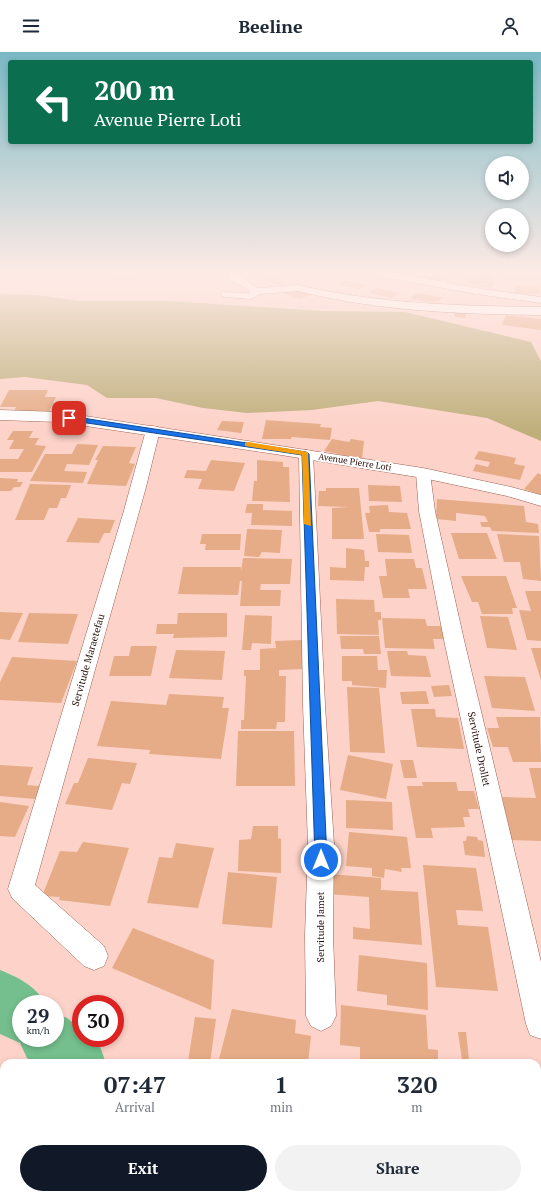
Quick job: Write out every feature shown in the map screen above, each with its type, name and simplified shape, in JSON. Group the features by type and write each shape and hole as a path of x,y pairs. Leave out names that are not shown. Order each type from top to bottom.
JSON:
{"main road":[{"name":"Avenue Pierre Loti","path":"0,415 59,417 306,454 423,473 511,492 541,501"}],"street":[{"name":"Servitude Maraetefau","path":"94,956 21,889 53,787 90,653 144,469 153,430"},
{"name":"Servitude Jamet","path":"306,454 314,698 321,845 319,936 321,1016"},
{"name":"Servitude Drollet","path":"423,473 427,511 454,640 541,1024"}],"shaded area":[{"path":"0,327 466,327 531,342 541,361 541,441 487,418 378,401 312,410 247,413 203,408 156,398 107,398 87,385 25,377 0,379"}],"building":[{"path":"514,327 541,327 541,330"},
{"path":"9,390 48,390 45,397 56,397 49,411 14,411 16,407 0,407"},
{"path":"266,420 321,424 320,427 332,428 330,440 292,437 291,439 262,439"},
{"path":"222,421 244,422 241,433 217,430"},
{"path":"13,431 33,431 29,438 39,438 35,445 46,446 32,472 0,472 0,459 18,459 24,449 9,449 14,440 7,440"},
{"path":"332,439 349,442 351,439 364,441 362,459 324,451"},
{"path":"77,444 98,445 89,465 67,464 64,471 87,472 83,483 30,481 45,454 72,454"},
{"path":"103,446 136,447 129,463 135,464 126,486 87,484 98,460 95,460"},
{"path":"479,451 516,458 514,464 525,466 520,480 473,471 476,464 488,467 490,462 474,459"},
{"path":"211,460 245,463 234,491 198,489 202,479 184,478 187,470 206,471"},
{"path":"257,460 283,462 283,467 289,467 290,502 252,501 254,481 257,481"},
{"path":"538,473 541,475 541,495 524,489"},
{"path":"0,478 18,479 17,482 23,482 20,487 14,487 11,491 0,491"},
{"path":"30,484 71,485 66,498 61,498 57,508 49,508 44,520 15,520"},
{"path":"368,485 400,486 402,502 369,501"},
{"path":"326,488 359,488 364,539 332,539 332,508 349,507 318,506 319,491 326,491"},
{"path":"437,499 524,506 526,522 538,524 539,533 492,531 490,527 482,527 480,522 488,522 485,516 456,513 456,521 436,519"},
{"path":"247,504 263,504 263,510 292,511 292,526 251,525 252,513 245,513"},
{"path":"388,505 389,512 407,513 411,529 380,529 380,532 369,532 365,513 370,513 369,506"},
{"path":"78,518 115,520 110,533 104,533 99,543 66,542"},
{"path":"247,529 282,530 280,553 262,552 259,557 244,556"},
{"path":"451,533 487,533 497,559 459,559"},
{"path":"202,534 241,534 240,550 205,550 206,544 200,544"},
{"path":"376,534 409,535 412,553 378,552"},
{"path":"497,534 539,536 541,581 523,579 520,562 504,562"},
{"path":"346,548 364,550 365,561 369,561 369,567 365,567 364,581 330,580 330,567 346,568"},
{"path":"243,558 292,559 290,584 261,584 260,590 281,590 280,606 240,606 242,581 240,581 238,595 178,594 183,567 241,567 241,572"},
{"path":"385,559 414,559 416,568 422,568 427,589 408,589 410,598 383,598 379,576 387,576"},
{"path":"461,576 506,576 517,608 512,608 513,614 482,614 478,602 472,602"},
{"path":"525,591 541,591 541,641 527,640 519,610 531,611"},
{"path":"336,599 374,600 375,612 381,612 381,620 378,620 379,635 337,634"},
{"path":"0,612 23,613 10,640 0,639"},
{"path":"29,613 78,614 68,644 18,642"},
{"path":"178,613 227,613 227,637 173,638 174,634 156,634 157,624 177,624"},
{"path":"245,615 272,616 271,644 252,643 251,650 242,650"},
{"path":"480,616 508,617 517,650 487,648"},
{"path":"382,618 425,619 427,626 444,626 447,639 433,639 435,649 385,648"},
{"path":"340,636 379,636 381,654 364,654 363,649 341,649"},
{"path":"303,640 304,669 279,670 279,676 286,676 285,722 277,722 276,729 241,729 241,720 244,720 246,676 244,676 244,670 260,670 260,649 276,648 275,641"},
{"path":"131,646 157,646 151,676 109,676 114,656 129,656"},
{"path":"531,648 541,648 541,680"},
{"path":"176,650 225,651 222,680 169,678"},
{"path":"387,651 407,651 408,655 426,656 431,677 391,676"},
{"path":"342,656 377,656 378,670 387,670 386,688 352,685 352,681 342,681"},
{"path":"12,657 77,661 61,703 0,700 0,682"},
{"path":"484,676 525,677 535,711 492,708"},
{"path":"449,685 452,696 434,697 431,686"},
{"path":"347,687 379,688 385,753 350,752"},
{"path":"426,691 429,704 402,704 400,692"},
{"path":"169,694 224,697 222,708 229,708 221,759 149,754 150,750 97,746 111,701 166,705"},
{"path":"411,709 435,709 436,717 458,718 464,749 417,747"},
{"path":"496,717 540,717 541,762 513,762 508,747 493,747 487,728 499,728"},
{"path":"238,731 294,731 295,786 236,786"},
{"path":"348,755 393,764 386,799 340,790"},
{"path":"88,758 137,763 130,784 122,783 112,810 65,804 74,783 78,783"},
{"path":"400,760 413,760 417,778 404,778"},
{"path":"0,765 33,767 27,785 40,786 35,799 0,796"},
{"path":"529,768 541,768 541,841 511,840 502,797 536,798"},
{"path":"422,782 456,782 458,791 474,791 479,809 468,809 470,817 463,817 465,827 431,828 433,838 416,838 407,786 423,786"},
{"path":"346,800 392,802 393,830 346,828"},
{"path":"0,802 29,806 15,837 0,836"},
{"path":"253,826 278,826 278,838 281,839 281,873 238,871 239,840 251,839"},
{"path":"349,832 407,837 411,868 401,868 402,872 385,869 384,878 372,876 372,868 346,866"},
{"path":"467,836 477,837 478,840 483,841 485,857 465,855 463,841 466,841"},
{"path":"83,842 129,848 110,906 59,900 60,897 42,896 60,851 77,852"},
{"path":"176,843 214,848 198,908 147,903 159,857 172,858"},
{"path":"423,865 476,868 483,911 456,910 458,925 488,927 498,991 436,987"},
{"path":"228,872 277,877 272,928 222,924"},
{"path":"329,874 381,878 381,890 418,892 422,945 353,939 353,927 370,929 369,897 328,894"},
{"path":"133,928 214,960 211,1010 112,968"},
{"path":"359,955 427,963 428,1010 387,1005 387,995 357,991"},
{"path":"341,1005 426,1015 428,1049 438,1050 438,1059 360,1059 360,1047 340,1045"},
{"path":"232,1009 296,1020 295,1033 311,1036 308,1059 219,1059"},
{"path":"195,1017 216,1019 211,1059 188,1059"},
{"path":"458,1032 466,1032 469,1059 462,1059"}],"waterway":[{"path":"0,998 12,1008"},
{"path":"58,1047 72,1059"}],"slow traffic":[{"path":"248,444 306,454 308,524"}],"route":[{"path":"69,418 306,454 307,517 321,860"}]}
